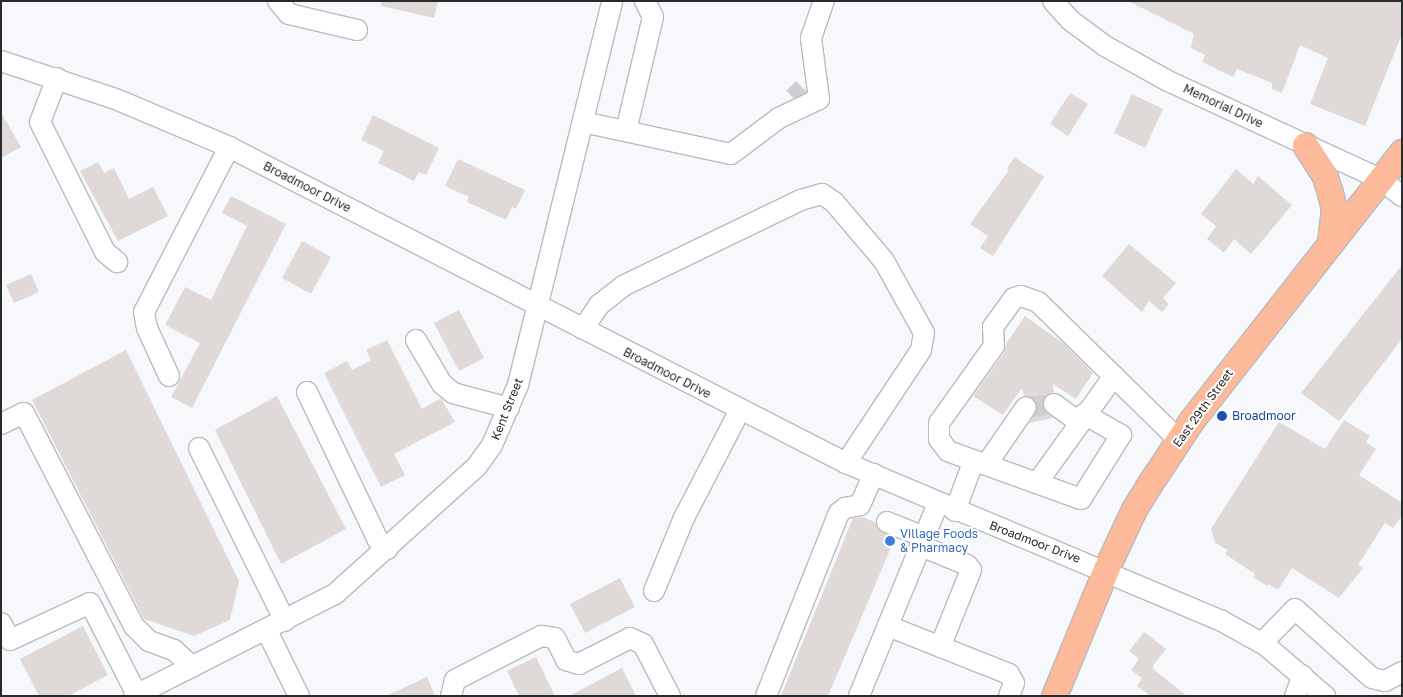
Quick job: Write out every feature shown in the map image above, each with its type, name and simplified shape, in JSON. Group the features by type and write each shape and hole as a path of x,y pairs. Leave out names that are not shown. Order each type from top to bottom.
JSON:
{"main road":[{"path":"1306,145 1324,174 1334,209 1330,243"},
{"name":"East 29th Street","path":"1054,696 1106,569 1134,509 1179,440 1402,152"}],"street":[{"path":"278,1 289,14 357,30"},
{"name":"Kent Street","path":"136,695 267,631 335,594 477,466 509,408 538,306 612,1"},
{"path":"583,122 731,154 779,118 804,89 811,38 824,1"},
{"name":"Memorial Drive","path":"1053,1 1070,20 1105,46 1166,80 1380,179 1402,196"},
{"path":"626,131 652,6"},
{"name":"Broadmoor Drive","path":"1,62 58,78 145,111 228,147 846,463 946,507 1106,569 1220,620 1262,643 1303,675 1325,696"},
{"path":"58,78 40,122 105,252 117,262"},
{"path":"779,118 819,100 804,89"},
{"path":"169,376 147,328 144,312 228,147"},
{"path":"583,329 599,305 623,286 801,200 822,194 834,202 884,261 924,333 921,350 846,463"},
{"path":"1054,404 1121,436 1081,499 948,451 940,439 939,424 994,346 993,327 1014,298 1029,297 1038,302 1179,440"},
{"path":"416,340 442,384 453,393 509,408"},
{"path":"1037,483 1081,418 1114,376"},
{"path":"307,392 378,540 387,549"},
{"path":"859,696 922,542 980,462 1026,407"},
{"path":"654,591 684,518 740,410"},
{"path":"1,424 24,413 113,590 134,626 149,641 174,650 192,668"},
{"path":"199,448 285,621"},
{"path":"860,505 874,474"},
{"path":"766,696 839,513 845,508 860,505 922,542 967,564 971,570 940,647"},
{"path":"4,636 90,603 113,590"},
{"path":"90,603 136,695"},
{"path":"1262,643 1295,609 1372,678 1385,681 1402,672"},
{"path":"888,626 1009,674 1014,683 1009,696"},
{"path":"267,631 299,696"},
{"path":"451,696 455,680 541,636 555,638 566,660 580,664 630,638 643,644 670,696"},
{"path":"1295,696 1303,675"}],"building":[{"path":"381,1 438,1 434,18 381,6"},
{"path":"1128,1 1402,1 1402,34 1365,126 1310,104 1328,58 1300,45 1282,93 1272,89 1272,83 1237,69 1233,77 1202,62 1205,55 1191,48 1194,34"},
{"path":"1070,93 1088,104 1068,136 1050,124"},
{"path":"1132,94 1163,109 1145,148 1114,133"},
{"path":"1,112 21,147 1,158"},
{"path":"373,115 439,148 426,175 419,172 414,181 378,163 384,151 361,140"},
{"path":"1014,157 1044,177 993,256 980,248 988,236 970,224 1009,170 1007,169"},
{"path":"458,159 525,190 516,209 512,207 506,220 467,202 469,197 445,186"},
{"path":"98,162 104,173 114,168 129,199 153,187 168,216 118,241 80,171"},
{"path":"1236,169 1253,184 1258,176 1292,205 1251,254 1234,239 1224,253 1207,239 1216,226 1201,214"},
{"path":"231,196 286,224 192,408 171,397 200,343 165,325 185,287 211,300 247,226 222,213"},
{"path":"302,241 331,257 311,294 282,278"},
{"path":"1129,244 1176,283 1163,298 1169,304 1162,312 1149,301 1142,312 1102,276"},
{"path":"1402,265 1402,339 1339,421 1301,393"},
{"path":"31,274 39,292 14,303 6,285"},
{"path":"459,310 484,358 459,371 434,323"},
{"path":"1025,316 1064,344 1093,373 1076,399 1053,384 1054,392 1045,397 1042,403 1043,409 1053,418 1029,423 1036,413 1037,402 1032,397 1024,396 1022,388 1003,415 973,396 1004,353 1006,344"},
{"path":"387,340 422,409 441,398 455,422 394,454 405,475 381,487 324,373 347,361 352,370 371,360 366,350"},
{"path":"126,350 239,581 230,620 194,636 144,619 32,400"},
{"path":"277,396 346,529 281,564 215,430"},
{"path":"1344,420 1370,436 1366,442 1376,449 1359,475 1402,503 1402,516 1393,528 1385,523 1358,565 1363,568 1339,598 1292,568 1278,590 1268,584 1267,586 1253,577 1255,574 1225,554 1228,550 1215,543 1211,529 1279,422 1325,449"},
{"path":"862,517 875,522 878,530 895,538 828,696 781,696 853,518"},
{"path":"620,578 635,607 585,633 570,604"},
{"path":"83,626 108,675 68,696 39,696 20,659"},
{"path":"1144,632 1166,649 1154,664 1153,669 1187,696 1150,696 1137,686 1142,678 1131,670 1139,659 1129,651"},
{"path":"536,657 555,696 519,696 507,671"},
{"path":"622,668 636,696 569,696"},
{"path":"427,677 435,696 386,696"}],"tunnel":[{"path":"793,98 803,88"},
{"path":"1026,407 1054,404"}],"place":[{"name":"Broadmoor","path":"1222,416"},
{"name":"Village Foods & Pharmacy","path":"890,541"}]}
